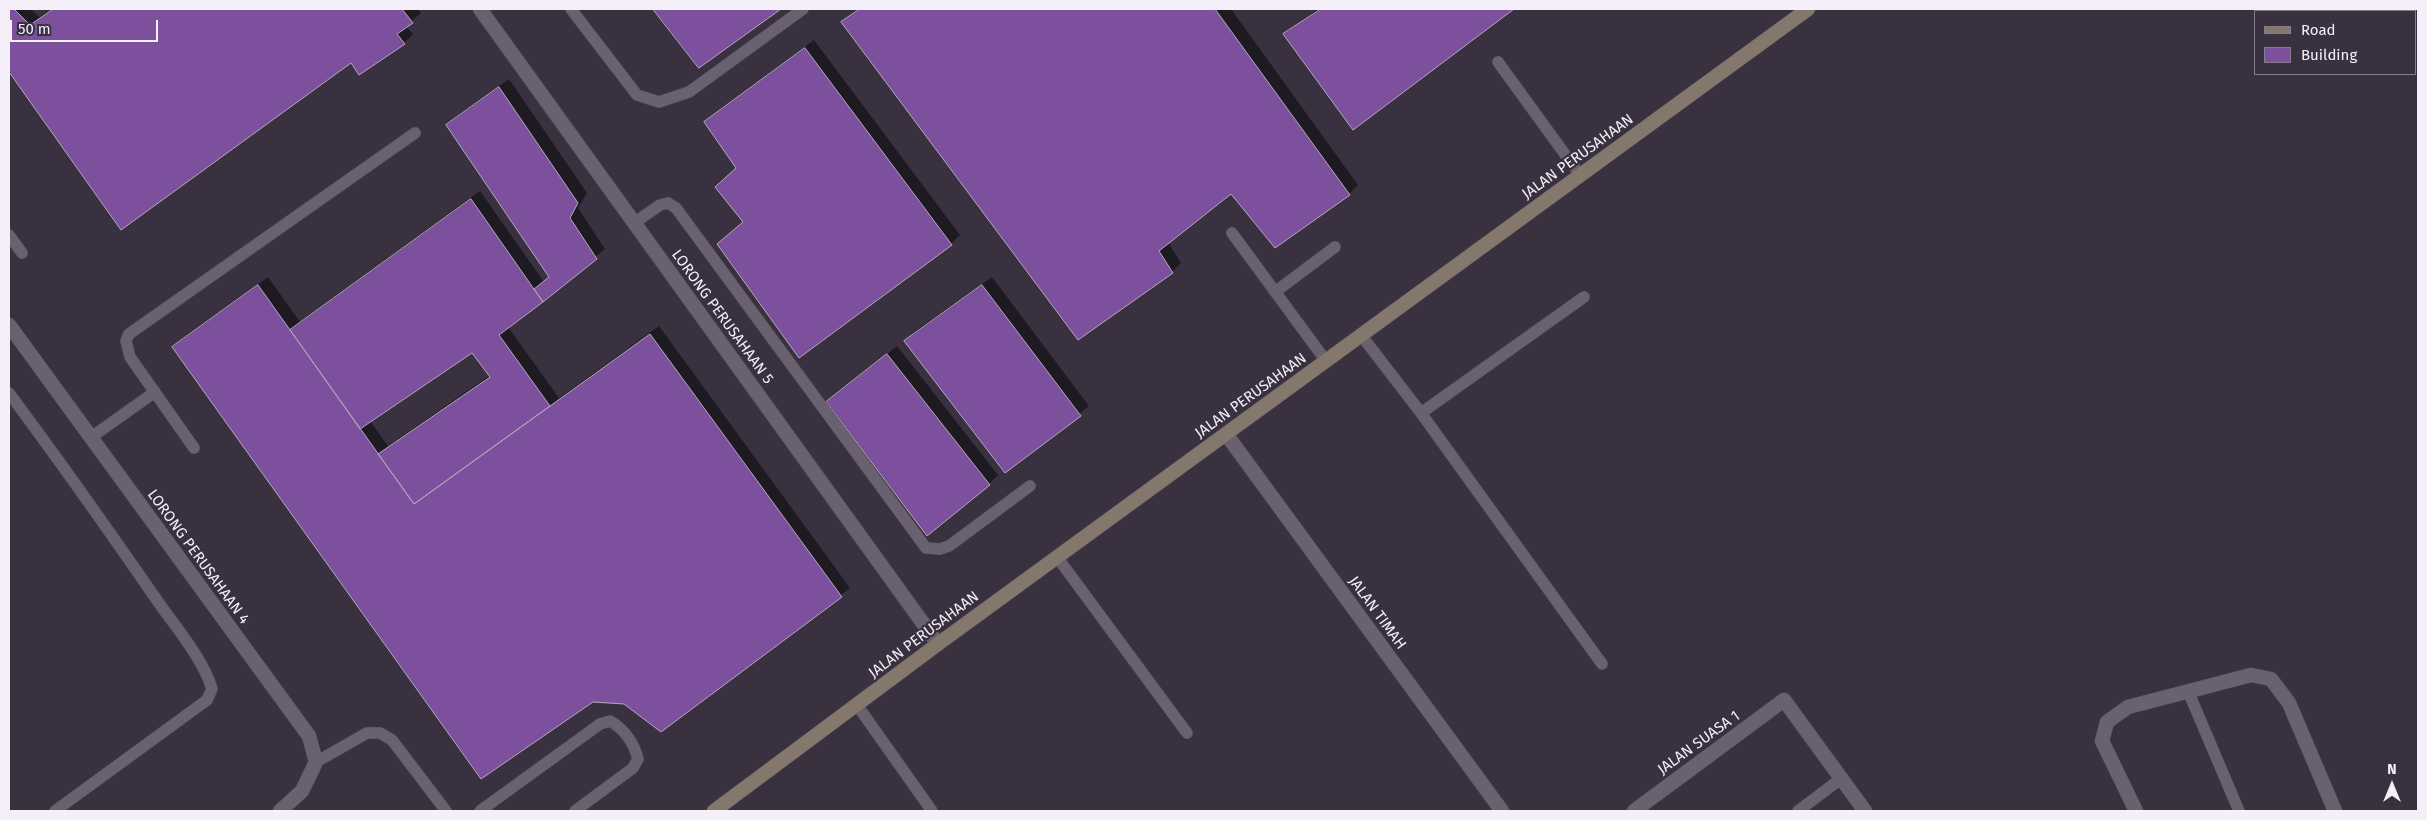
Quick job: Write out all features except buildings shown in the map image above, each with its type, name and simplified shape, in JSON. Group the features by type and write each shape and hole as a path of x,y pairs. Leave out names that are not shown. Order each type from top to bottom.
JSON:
{"main road":[{"name":"JALAN PERUSAHAAN","path":"714,811 1057,556 1580,175 1801,11"}],"street":[{"name":"LORONG PERUSAHAAN 5","path":"480,9 938,644"},
{"name":"LORONG PERUSAHAAN 4","path":"9,325 309,736 316,762"},
{"name":"JALAN TIMAH","path":"1226,434 1502,811"},
{"path":"2136,811 2102,741 2107,722 2128,707 2250,675 2271,679 2289,703 2335,811"},
{"name":"JALAN SUASA 1","path":"1634,811 1784,700 1842,778"},
{"path":"280,811 302,791 316,762"},
{"path":"1842,778 1865,811"}],"lane":[{"path":"571,9 637,94 659,102 689,92 802,9"},
{"path":"1498,62 1580,175"},
{"path":"194,448 127,350 126,342 135,328 415,132"},
{"path":"634,223 660,205 668,203 676,208 926,548 940,549 950,546 1030,486"},
{"path":"1232,233 1326,361"},
{"path":"9,235 22,253"},
{"path":"1275,292 1335,247"},
{"path":"1421,413 1584,297"},
{"path":"1361,335 1421,413 1602,664"},
{"path":"9,392 176,628 208,676 212,689 207,700 54,811"},
{"path":"90,438 155,392"},
{"path":"1057,556 1188,733"},
{"path":"2188,691 2239,811"},
{"path":"857,705 932,811"},
{"path":"480,811 600,724 610,721 619,726 635,748 638,759 633,768 575,811"},
{"path":"316,762 367,733 380,733 392,740 446,811"},
{"path":"1798,811 1842,778"}]}
